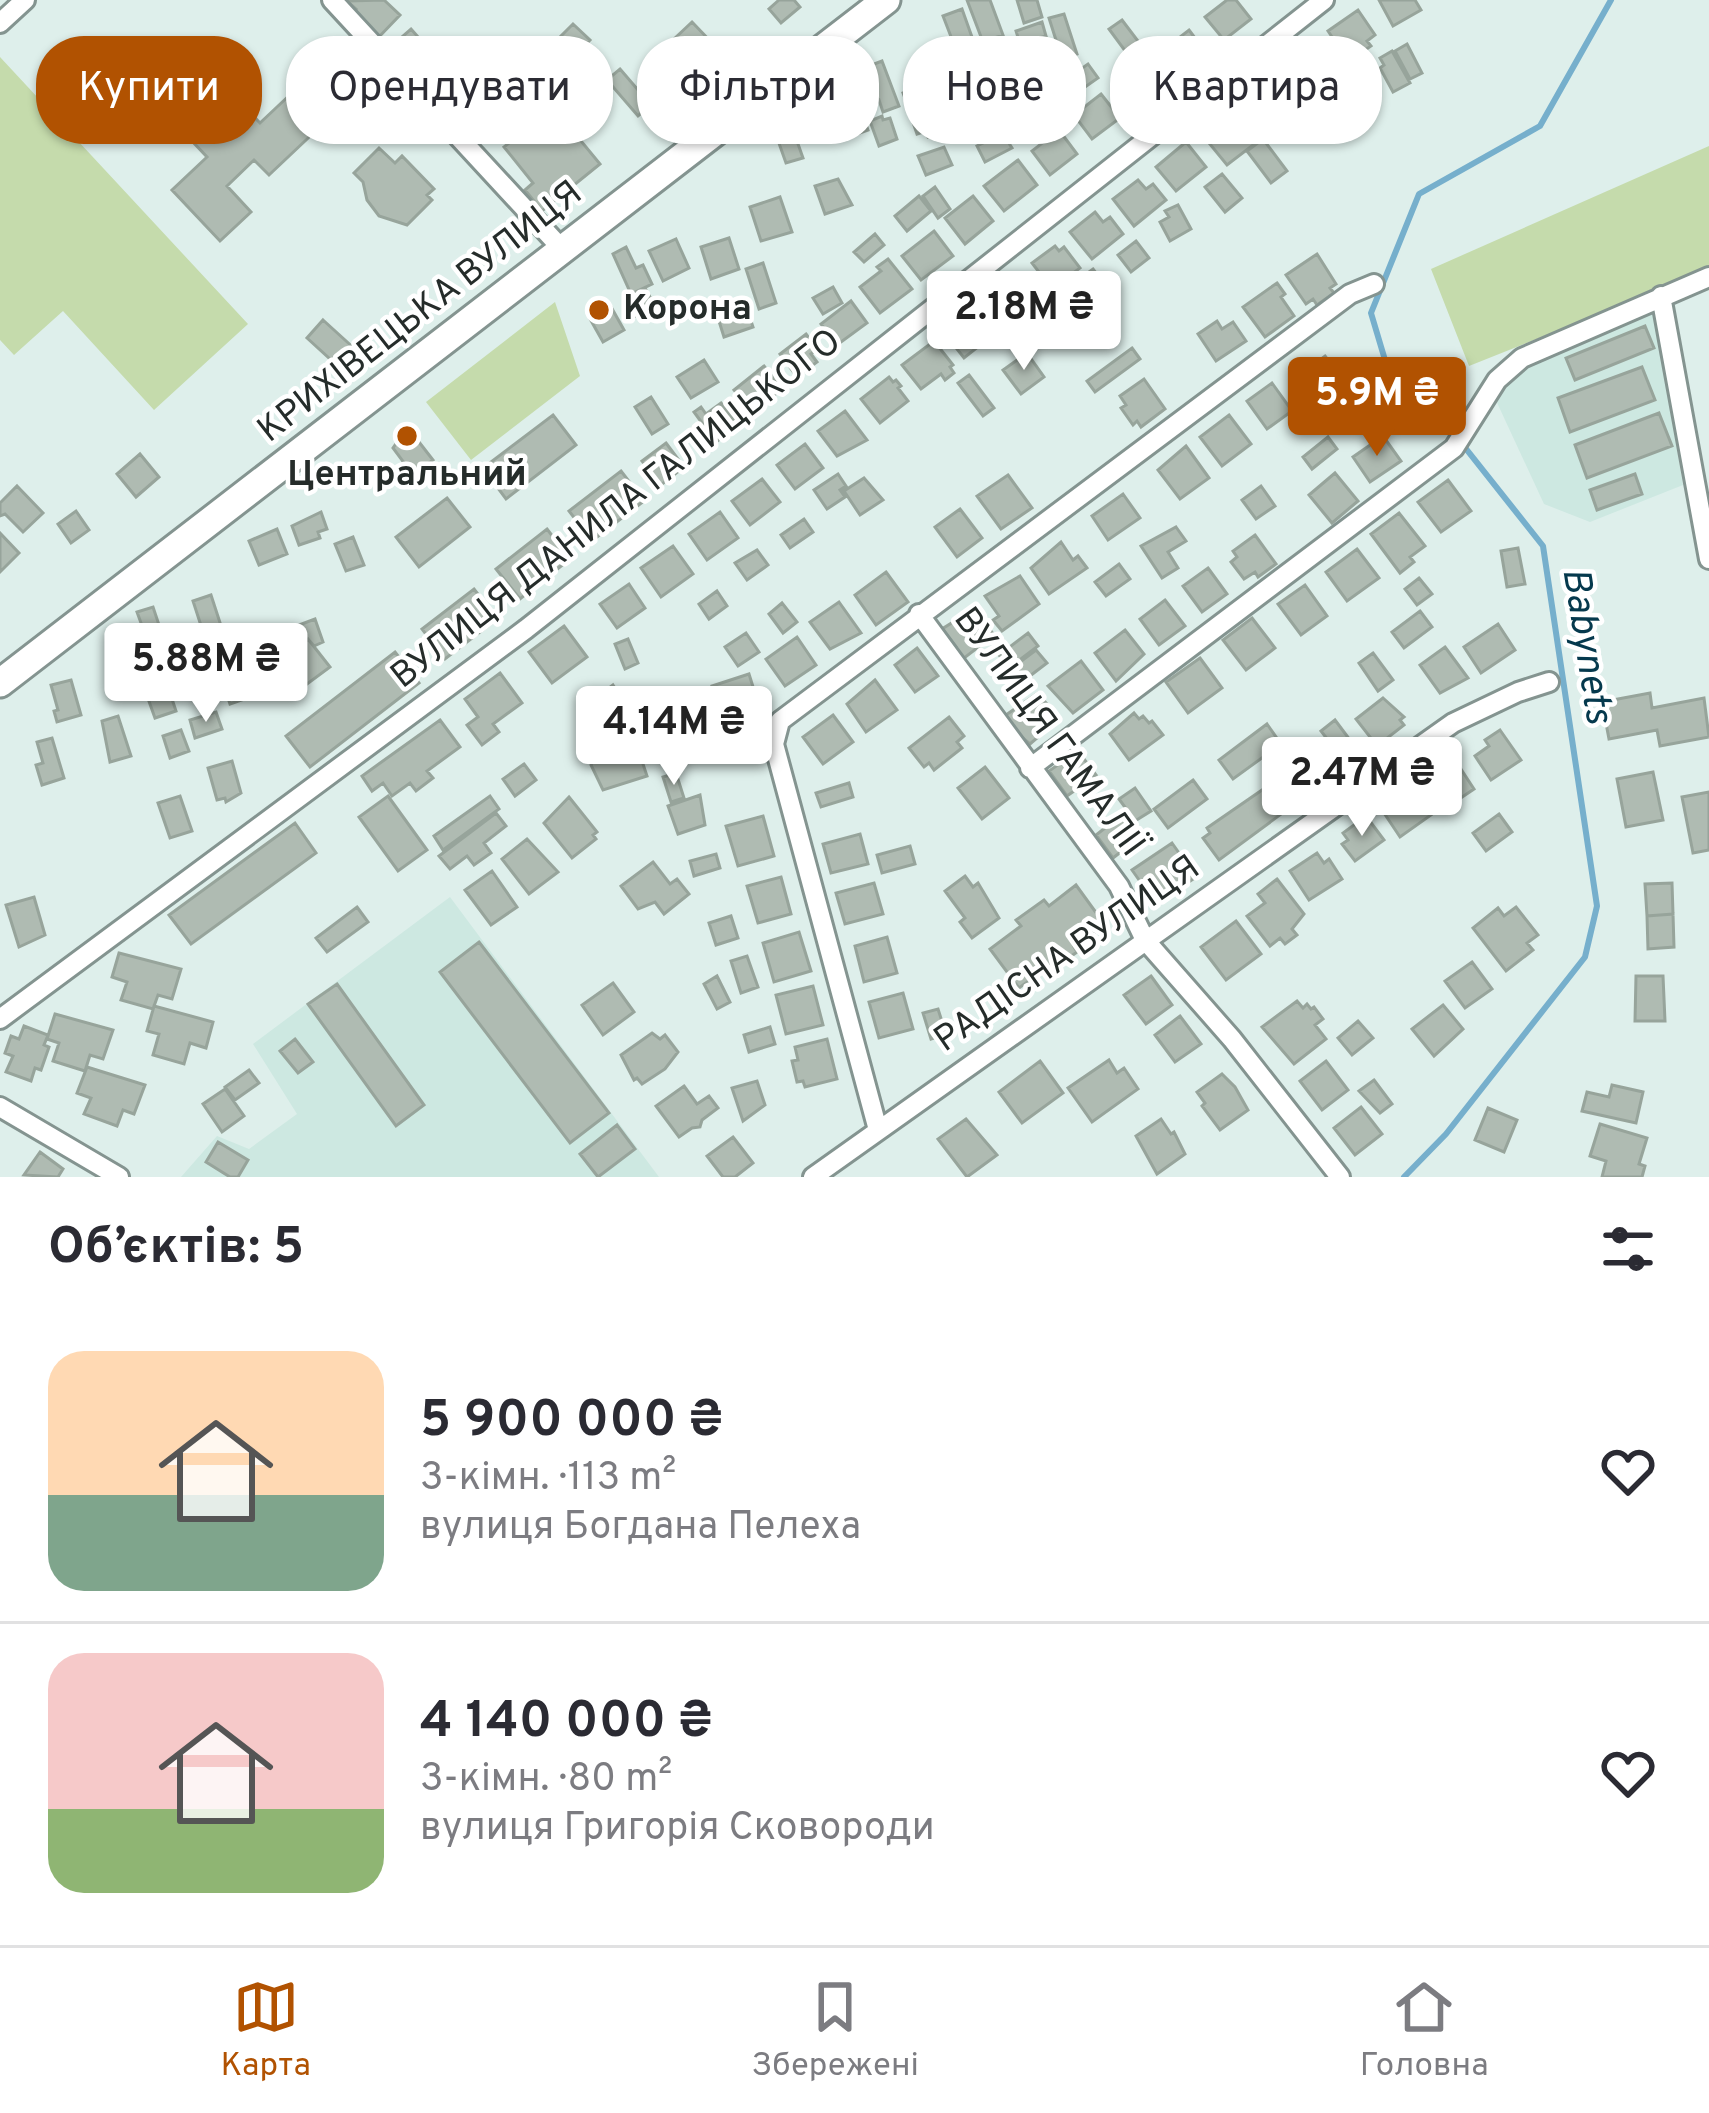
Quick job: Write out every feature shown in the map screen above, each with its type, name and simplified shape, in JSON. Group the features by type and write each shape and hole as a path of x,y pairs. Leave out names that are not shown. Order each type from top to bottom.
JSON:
{"main road":[{"name":"КРИХІВЕЦЬКА ВУЛИЦЯ","path":"0,683 886,0"}],"street":[{"path":"0,22 25,0"},
{"path":"332,0 562,249"},
{"name":"ВУЛИЦЯ ДАНИЛА ГАЛИЦЬКОГО","path":"0,1019 526,629 1324,0"},
{"path":"1030,768 1458,440 1497,380 1522,358 1709,277"},
{"path":"878,1130 774,744 780,721 1350,294 1374,284"},
{"path":"1661,296 1709,559"},
{"name":"ВУЛИЦЯ ГАМАЛІЇ","path":"919,614 1119,886 1145,940 1232,1039 1340,1177"},
{"name":"РАДІСНА ВУЛИЦЯ","path":"814,1177 1453,724 1549,682"},
{"path":"0,1107 108,1175"}],"shaded area":[{"path":"1654,309 1683,485 1590,522 1544,504 1493,394 1526,365"},
{"path":"450,897 659,1177 181,1177 217,1136 249,1149 297,1114 253,1044"}],"green space":[{"path":"0,57 36,96 36,144 81,144 248,324 154,410 63,311 14,355 0,340"},
{"path":"1709,146 1709,270 1469,366 1431,269"},
{"path":"555,302 580,376 471,460 426,402"}],"building":[{"path":"384,0 400,15 376,36 352,13 356,9 347,1"},
{"path":"779,0 794,0 800,7 781,23 769,9"},
{"path":"967,0 990,0 1003,35 981,36"},
{"path":"1017,0 1037,0 1042,17 1024,23"},
{"path":"1227,0 1236,0 1251,19 1229,36 1221,36 1205,17"},
{"path":"1379,0 1415,0 1421,10 1393,26"},
{"path":"962,9 972,36 951,36 943,16"},
{"path":"1358,10 1375,35 1331,36 1328,31"},
{"path":"1064,14 1071,36 1055,36 1049,18"},
{"path":"1122,20 1134,36 1114,36 1109,29"},
{"path":"692,22 705,36 677,36"},
{"path":"1042,22 1046,36 1018,36 1016,31"},
{"path":"573,24 586,36 561,36"},
{"path":"1407,44 1422,73 1410,79 1395,51"},
{"path":"1392,51 1410,83 1393,92 1382,72 1382,57"},
{"path":"879,62 899,106 883,112 879,100"},
{"path":"1086,65 1098,78 1086,86"},
{"path":"620,69 637,89 637,115 613,87 613,75"},
{"path":"1101,94 1110,105 1110,126 1092,139 1086,131 1086,106"},
{"path":"286,98 286,144 302,144 269,175 254,160 227,186 251,212 220,241 172,190 207,157 195,144 262,144 262,121"},
{"path":"879,117 890,118 897,139 879,146 878,144"},
{"path":"584,144 600,164 542,211 525,190 533,183 504,147"},
{"path":"779,144 798,144 803,158 786,163"},
{"path":"1009,144 1012,148 985,162 977,146"},
{"path":"1041,144 1070,144 1077,154 1050,175 1032,151"},
{"path":"1188,144 1206,167 1176,191 1156,167"},
{"path":"1210,144 1254,144 1227,165"},
{"path":"1267,144 1287,171 1271,183 1247,151"},
{"path":"944,147 952,165 926,175 918,156"},
{"path":"379,148 395,163 402,156 434,189 427,195 432,200 407,225 379,216 354,173"},
{"path":"1018,160 1037,185 1004,211 984,186"},
{"path":"1222,174 1242,198 1225,212 1205,187"},
{"path":"838,179 852,205 825,214 815,186"},
{"path":"1138,180 1146,189 1153,184 1166,200 1134,226 1113,199"},
{"path":"935,187 950,209 938,218 923,196"},
{"path":"919,196 931,211 907,231 895,216"},
{"path":"973,196 993,221 965,244 945,218"},
{"path":"780,197 792,232 761,241 750,207"},
{"path":"1178,205 1191,229 1170,241 1160,222 1169,217 1165,211"},
{"path":"1095,212 1103,222 1110,217 1123,234 1092,259 1070,232"},
{"path":"934,231 953,256 921,280 902,256"},
{"path":"875,234 884,245 864,262 854,252"},
{"path":"729,238 739,269 711,279 701,247"},
{"path":"676,239 689,268 663,281 649,251"},
{"path":"1136,241 1149,258 1131,272 1118,255"},
{"path":"1055,246 1059,251 1064,247 1080,268 1052,289 1032,263"},
{"path":"626,247 636,268 643,265 652,284 631,294 613,254"},
{"path":"1317,254 1336,284 1330,288 1334,293 1317,305 1313,299 1306,304 1286,275"},
{"path":"888,259 912,289 880,313 860,287"},
{"path":"763,263 776,303 759,309 746,269"},
{"path":"1093,269 1108,289 1090,303 1075,282"},
{"path":"1013,279 1023,291 1029,287 1039,300 1011,321 991,297"},
{"path":"1277,283 1294,316 1265,337 1243,307"},
{"path":"833,287 842,303 823,314 813,298"},
{"path":"645,288 655,306 636,316 629,304"},
{"path":"851,301 867,323 837,345 821,324"},
{"path":"1051,303 1080,338 1068,347 1039,312"},
{"path":"610,305 624,330 603,342 589,317"},
{"path":"971,307 993,335 964,358 942,330"},
{"path":"747,309 753,327 724,337 718,318"},
{"path":"323,320 356,350 340,368 307,338"},
{"path":"1217,321 1222,329 1233,322 1246,341 1216,361 1198,334"},
{"path":"1645,326 1654,348 1575,380 1566,358"},
{"path":"806,334 817,349 811,354 817,362 797,377 780,354"},
{"path":"934,341 954,373 945,380 941,374 921,389 902,365"},
{"path":"1132,348 1140,359 1095,392 1087,381"},
{"path":"1027,353 1044,377 1021,394 1003,370"},
{"path":"1325,356 1347,386 1331,398 1341,411 1327,422 1295,379"},
{"path":"704,360 718,382 691,398 677,377"},
{"path":"764,366 782,389 752,412 734,390"},
{"path":"1642,367 1655,400 1570,432 1558,398"},
{"path":"969,375 994,408 983,416 958,383"},
{"path":"889,377 901,386 908,401 880,423 861,399"},
{"path":"1144,379 1165,409 1141,427 1137,421 1133,425 1121,408 1126,405 1120,396"},
{"path":"1272,383 1292,411 1267,429 1247,401"},
{"path":"651,397 668,424 652,434 635,407"},
{"path":"721,403 738,425 716,442 694,412 701,407 706,414"},
{"path":"845,411 867,440 837,456 818,431"},
{"path":"1659,413 1672,446 1587,478 1575,445"},
{"path":"553,415 576,445 506,499 483,468"},
{"path":"1229,415 1251,444 1222,466 1200,437"},
{"path":"412,433 433,460 413,475 393,448"},
{"path":"1383,436 1401,461 1370,482 1353,457"},
{"path":"1328,437 1337,449 1312,469 1303,457"},
{"path":"666,443 684,467 661,485 642,461"},
{"path":"805,444 823,468 795,489 777,465"},
{"path":"1186,446 1209,478 1180,499 1158,470"},
{"path":"140,454 159,477 136,497 117,474"},
{"path":"621,471 644,501 592,541 569,511"},
{"path":"1335,473 1358,501 1332,523 1309,495"},
{"path":"838,474 846,486 840,490 845,497 827,509 814,490"},
{"path":"1635,474 1642,494 1597,510 1590,490"},
{"path":"1008,475 1032,508 1001,529 977,496"},
{"path":"864,478 883,500 860,515 844,491"},
{"path":"762,479 780,502 750,525 732,501"},
{"path":"1448,480 1471,511 1441,532 1418,502"},
{"path":"17,486 43,513 23,532 5,514 0,516 0,503"},
{"path":"1261,486 1275,506 1256,519 1242,500"},
{"path":"1123,494 1140,518 1108,540 1092,516"},
{"path":"447,498 470,527 419,567 396,537"},
{"path":"960,509 982,538 957,557 935,527"},
{"path":"76,511 89,530 71,543 58,524"},
{"path":"321,512 327,529 318,532 320,538 299,545 292,526"},
{"path":"720,512 738,538 707,560 689,534"},
{"path":"1399,513 1425,546 1400,573 1371,534"},
{"path":"804,519 813,532 790,548 781,535"},
{"path":"1176,527 1186,541 1168,552 1178,568 1162,578 1141,546"},
{"path":"277,529 287,554 259,565 249,541"},
{"path":"547,529 570,559 520,599 496,569"},
{"path":"0,533 19,553 0,572"},
{"path":"1255,535 1276,564 1258,577 1255,572 1244,579 1231,562 1237,557 1233,551"},
{"path":"353,537 364,565 346,571 335,544"},
{"path":"1061,542 1073,560 1078,556 1087,568 1049,594 1031,568"},
{"path":"673,546 693,574 661,597 641,568"},
{"path":"1518,548 1525,584 1507,587 1501,551"},
{"path":"1357,549 1379,578 1347,601 1326,572"},
{"path":"757,550 768,565 747,580 735,563"},
{"path":"1119,564 1130,579 1106,596 1095,582"},
{"path":"1208,568 1227,594 1202,612 1183,586"},
{"path":"886,572 908,602 876,625 855,595"},
{"path":"1020,576 1039,604 1002,631 993,620 999,616 985,596"},
{"path":"1419,578 1432,594 1417,605 1405,589"},
{"path":"629,584 645,608 617,628 600,604"},
{"path":"1305,585 1327,616 1301,635 1278,604"},
{"path":"474,589 497,619 445,659 422,629"},
{"path":"717,591 727,606 709,619 699,604"},
{"path":"211,595 224,635 206,641 193,601"},
{"path":"1165,600 1185,626 1159,645 1140,619"},
{"path":"839,602 861,633 830,649 810,622"},
{"path":"782,603 797,622 783,633 769,614"},
{"path":"153,607 167,649 146,656 132,627 141,623 137,612"},
{"path":"974,609 994,635 959,662 950,651 956,647 942,629"},
{"path":"1420,611 1432,627 1404,648 1392,632"},
{"path":"1252,618 1275,648 1246,670 1223,640"},
{"path":"315,619 323,642 314,646 308,639 297,648 288,629"},
{"path":"1498,624 1515,650 1481,673 1464,647"},
{"path":"564,626 587,657 552,683 529,652"},
{"path":"1125,630 1144,654 1116,681 1095,653"},
{"path":"746,633 759,652 738,666 725,647"},
{"path":"1028,633 1038,646 1009,668 999,655"},
{"path":"797,637 816,665 785,686 766,659"},
{"path":"308,639 330,667 299,690 278,662"},
{"path":"628,639 638,663 625,669 615,644"},
{"path":"1445,647 1468,678 1440,693 1420,665"},
{"path":"917,648 938,676 915,692 895,665"},
{"path":"129,650 140,685 125,690 114,655"},
{"path":"1036,650 1047,663 1018,685 1008,671"},
{"path":"395,652 419,683 310,767 286,736"},
{"path":"1373,653 1393,680 1378,691 1359,663"},
{"path":"200,656 214,699 197,704 195,696 190,697 184,661"},
{"path":"1200,658 1222,688 1188,713 1166,682"},
{"path":"256,660 267,691 230,704 220,673"},
{"path":"1081,661 1103,690 1073,713 1048,686"},
{"path":"500,673 522,703 493,724 499,732 482,745 467,725 478,717 465,699"},
{"path":"749,674 759,706 722,718 712,686"},
{"path":"71,680 81,715 57,722 51,685"},
{"path":"875,680 897,710 866,732 847,704"},
{"path":"613,685 628,707 616,715 601,694"},
{"path":"161,688 164,695 170,693 176,711 155,718 146,693"},
{"path":"1038,693 1059,719 1030,744 1000,719"},
{"path":"1650,693 1652,708 1704,698 1709,737 1660,746 1657,730 1609,739 1602,702"},
{"path":"1383,698 1404,717 1400,720 1404,725 1377,746 1356,719"},
{"path":"598,704 613,723 595,738 580,719"},
{"path":"216,712 222,729 195,738 190,720"},
{"path":"1134,713 1152,721 1163,735 1129,760 1110,734"},
{"path":"833,715 853,742 823,764 803,737"},
{"path":"118,716 131,756 110,762 102,721"},
{"path":"949,717 964,736 957,742 962,748 934,770 929,763 924,767 909,748"},
{"path":"440,720 460,747 427,771 433,778 416,791 410,783 392,796 383,783 372,791 362,776"},
{"path":"1335,720 1362,756 1325,784 1305,757 1328,740 1321,731"},
{"path":"1267,724 1281,744 1233,779 1219,760"},
{"path":"181,730 189,751 170,758 163,736"},
{"path":"1500,730 1521,760 1491,780 1475,756 1489,746 1485,740"},
{"path":"52,738 64,778 42,785 36,765 43,763 37,742"},
{"path":"623,745 624,750 637,746 647,776 603,790 593,760"},
{"path":"1078,751 1096,775 1089,780 1093,785 1067,796 1049,771"},
{"path":"1455,760 1474,789 1446,808 1427,779"},
{"path":"232,761 241,793 226,802 225,798 217,800 208,768"},
{"path":"524,764 536,780 515,796 503,779"},
{"path":"985,767 1009,798 982,819 958,788"},
{"path":"1653,772 1663,820 1626,827 1617,779"},
{"path":"676,773 684,798 671,802 663,777"},
{"path":"1278,779 1296,803 1219,860 1203,838 1210,833 1207,828"},
{"path":"1193,780 1207,799 1168,828 1154,809"},
{"path":"849,783 853,797 821,807 816,793"},
{"path":"1135,788 1151,811 1135,821 1119,799"},
{"path":"1415,792 1431,815 1400,837 1384,813"},
{"path":"1709,792 1709,850 1693,853 1682,797"},
{"path":"700,795 705,825 678,834 668,806"},
{"path":"180,796 192,831 170,838 158,803"},
{"path":"388,796 427,850 398,871 359,817"},
{"path":"490,796 499,809 443,850 434,836"},
{"path":"569,797 597,832 596,839 572,858 544,823"},
{"path":"496,813 506,826 484,843 491,853 474,865 467,856 450,869 439,856"},
{"path":"1499,814 1512,832 1486,851 1473,833"},
{"path":"763,816 774,856 738,866 726,826"},
{"path":"1366,816 1384,840 1355,861 1342,844 1348,840 1343,833"},
{"path":"1119,817 1132,828 1129,831 1136,840 1113,858 1096,835"},
{"path":"295,823 316,853 191,944 169,915"},
{"path":"860,834 868,864 831,873 823,844"},
{"path":"527,839 558,872 529,894 502,859"},
{"path":"1172,843 1196,877 1156,904 1132,870"},
{"path":"910,846 915,864 882,873 877,855"},
{"path":"1317,853 1324,863 1329,859 1342,879 1309,900 1290,871"},
{"path":"716,854 720,868 694,876 690,861"},
{"path":"653,862 670,884 677,879 689,894 664,914 655,902 638,909 621,886"},
{"path":"492,871 517,907 491,925 465,890"},
{"path":"965,876 973,887 978,883 999,918 972,938 960,922 965,918 945,891"},
{"path":"781,877 791,914 758,923 747,886"},
{"path":"1277,879 1304,914 1292,929 1297,935 1285,944 1280,938 1270,946 1247,916 1265,903 1258,894"},
{"path":"874,883 883,914 845,924 836,893"},
{"path":"1672,883 1673,914 1647,916 1645,884"},
{"path":"1076,885 1105,925 1074,947 1077,952 1019,988 990,949 1021,926 1016,920 1044,900 1049,906"},
{"path":"34,897 45,935 19,947 6,905"},
{"path":"357,907 368,922 327,952 316,938"},
{"path":"1516,907 1538,935 1527,943 1533,950 1506,971 1473,928 1498,908 1504,916"},
{"path":"1673,914 1674,947 1648,949 1647,916"},
{"path":"731,916 738,938 716,945 709,923"},
{"path":"1236,921 1261,954 1226,980 1201,947"},
{"path":"799,932 811,971 774,982 763,943"},
{"path":"887,937 897,973 864,982 855,946"},
{"path":"479,942 609,1113 570,1143 440,972"},
{"path":"119,953 181,969 172,999 158,995 153,1009 121,1000 127,982 112,977"},
{"path":"747,956 758,987 741,993 731,961"},
{"path":"1472,962 1492,989 1465,1008 1445,981"},
{"path":"717,976 730,1002 717,1009 704,984"},
{"path":"1151,976 1172,1005 1146,1024 1124,995"},
{"path":"1636,976 1663,976 1665,1021 1635,1021"},
{"path":"613,983 634,1012 603,1035 582,1005"},
{"path":"337,984 424,1105 396,1126 308,1004"},
{"path":"813,986 823,1025 786,1034 776,995"},
{"path":"903,993 913,1029 879,1038 869,1002"},
{"path":"1297,1001 1303,1008 1307,1004 1314,1007 1323,1019 1315,1025 1326,1039 1294,1064 1262,1027"},
{"path":"1443,1005 1463,1029 1434,1056 1412,1029"},
{"path":"154,1006 213,1022 206,1048 190,1043 184,1064 153,1055 159,1034 147,1031"},
{"path":"938,1009 946,1034 931,1039 923,1013"},
{"path":"55,1014 113,1030 103,1059 90,1055 85,1071 53,1061 59,1043 47,1039"},
{"path":"1180,1016 1201,1044 1175,1062 1155,1035"},
{"path":"1358,1021 1373,1038 1352,1055 1338,1038"},
{"path":"24,1026 48,1035 41,1070 35,1068 31,1081 6,1072 13,1056 5,1053 11,1036 19,1039"},
{"path":"770,1027 775,1044 749,1052 744,1035"},
{"path":"652,1033 660,1039 665,1035 678,1052 665,1069 642,1084 634,1080 621,1055"},
{"path":"295,1039 313,1062 298,1073 280,1051"},
{"path":"827,1039 837,1079 805,1087 803,1081 797,1082 792,1061 798,1060 795,1047"},
{"path":"1109,1060 1117,1073 1124,1068 1138,1089 1092,1122 1068,1088"},
{"path":"1040,1061 1063,1093 1022,1123 999,1092"},
{"path":"1326,1061 1348,1090 1322,1110 1300,1081"},
{"path":"87,1067 145,1085 134,1114 123,1110 117,1126 84,1114 91,1098 77,1093"},
{"path":"249,1070 259,1083 235,1100 225,1087"},
{"path":"1222,1074 1248,1110 1220,1130 1197,1092"},
{"path":"1374,1080 1392,1104 1380,1113 1359,1091"},
{"path":"757,1081 765,1105 743,1121 732,1088"},
{"path":"1612,1085 1643,1092 1636,1123 1582,1111 1587,1092 1609,1097"},
{"path":"684,1086 697,1104 709,1096 718,1108 700,1127 679,1137 656,1106"},
{"path":"225,1089 244,1116 222,1132 203,1104"},
{"path":"1361,1107 1382,1134 1355,1155 1334,1128"},
{"path":"1488,1108 1517,1120 1504,1152 1475,1140"},
{"path":"966,1119 997,1155 967,1177 938,1139"},
{"path":"1161,1119 1185,1154 1157,1174 1136,1136"},
{"path":"1600,1124 1647,1138 1639,1164 1645,1166 1642,1177 1602,1177 1606,1161 1590,1156"},
{"path":"617,1125 635,1149 598,1177 580,1154"},
{"path":"733,1137 753,1163 735,1177 723,1177 707,1156"},
{"path":"218,1142 248,1160 238,1177 206,1162"},
{"path":"40,1152 63,1169 58,1177 24,1175"}],"waterway":[{"name":"Babynets","path":"1454,435 1388,370 1371,313 1419,194 1540,126 1611,0"},
{"name":"Babynets","path":"1404,1177 1446,1134 1585,957 1597,906 1543,546 1463,445"}],"place":[{"name":"Корона","path":"599,310"},
{"name":"Центральний","path":"407,436"}]}
